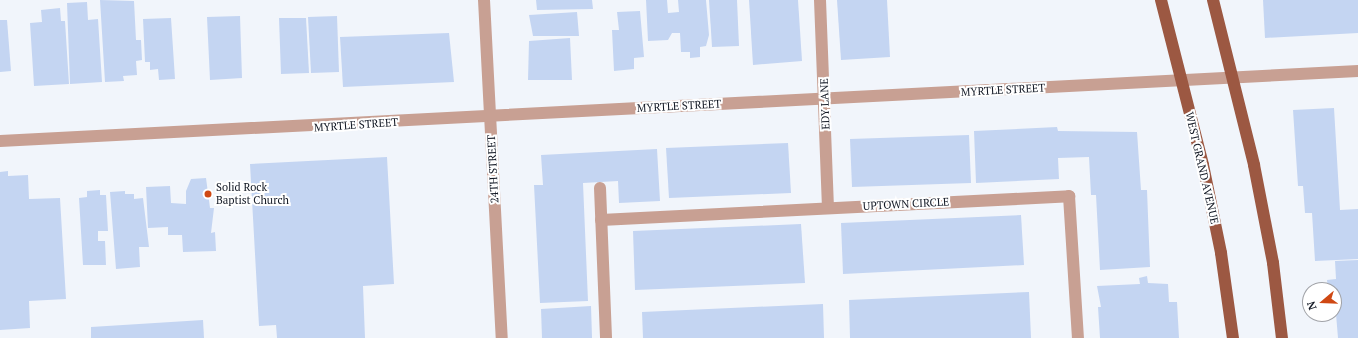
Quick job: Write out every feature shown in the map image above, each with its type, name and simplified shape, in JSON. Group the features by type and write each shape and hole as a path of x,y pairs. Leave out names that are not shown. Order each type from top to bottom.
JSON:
{"main road":[{"name":"WEST GRAND AVENUE","path":"1161,0 1182,80 1221,252 1233,338"},
{"path":"1213,0 1254,165 1273,263 1282,338"}],"street":[{"name":"24TH STREET","path":"484,0 502,338"},
{"name":"EDY LANE","path":"820,0 825,98 828,208"},
{"name":"MYRTLE STREET","path":"0,141 1182,80 1232,79 1358,71"},
{"path":"600,188 606,338"},
{"name":"UPTOWN CIRCLE","path":"601,220 1069,196 1078,338"}],"building":[{"path":"100,0 134,1 136,40 141,40 142,60 136,61 137,75 123,76 124,81 105,82"},
{"path":"536,0 592,0 593,9 537,10"},
{"path":"646,0 667,0 668,13 679,12 678,0 706,0 709,35 706,46 700,47 700,57 690,58 690,52 681,52 680,33 672,33 668,40 648,41"},
{"path":"709,0 737,0 739,46 712,47"},
{"path":"749,0 798,0 802,61 753,65"},
{"path":"837,0 887,0 890,57 841,60"},
{"path":"1263,0 1358,0 1358,33 1265,38"},
{"path":"87,2 88,20 98,19 102,82 70,84 67,3"},
{"path":"60,8 61,21 65,21 69,84 34,86 30,23 42,22 41,10"},
{"path":"640,11 644,57 634,58 634,69 614,71 612,30 619,30 617,12"},
{"path":"577,12 579,36 533,36 529,15"},
{"path":"240,16 242,78 210,80 207,17"},
{"path":"337,16 339,72 311,73 308,17"},
{"path":"171,18 175,79 159,80 158,69 150,70 150,62 145,62 143,19"},
{"path":"279,18 306,18 309,73 281,74"},
{"path":"0,20 7,20 11,71 0,72"},
{"path":"449,33 454,82 343,87 340,37"},
{"path":"570,38 572,80 528,80 529,41"},
{"path":"1334,108 1340,210 1358,209 1358,259 1315,261 1312,213 1305,213 1303,186 1298,186 1293,110"},
{"path":"1057,127 1058,131 1137,132 1141,190 1147,190 1150,267 1100,270 1096,195 1091,195 1089,157 1058,158 1059,179 976,183 974,131"},
{"path":"969,135 971,183 852,187 850,139"},
{"path":"788,143 791,193 669,198 666,148"},
{"path":"657,149 660,201 619,203 618,181 583,183 588,301 540,303 534,185 543,185 541,155"},
{"path":"387,157 394,284 363,286 365,338 277,338 276,325 259,326 250,164"},
{"path":"8,171 8,176 28,175 29,199 60,198 66,299 29,301 30,328 0,330 0,172"},
{"path":"206,178 210,208 214,208 211,233 215,232 216,251 183,252 182,235 168,235 168,227 148,228 146,187 170,186 171,203 186,204 186,191 191,179"},
{"path":"100,190 100,195 106,195 108,231 98,231 98,241 105,241 106,265 83,265 79,198 87,197 87,191"},
{"path":"125,191 125,194 134,194 134,199 143,198 149,247 139,247 140,267 116,269 110,192"},
{"path":"1021,215 1024,265 843,274 841,223"},
{"path":"801,224 805,283 635,290 633,231"},
{"path":"1358,260 1358,338 1338,338 1337,322 1342,322 1342,282 1327,282 1327,280 1336,279 1335,261"},
{"path":"1147,276 1148,283 1168,284 1169,302 1177,302 1179,338 1100,338 1098,307 1101,307 1097,286 1140,284 1139,278"},
{"path":"1029,292 1031,338 850,338 849,300"},
{"path":"823,304 824,338 643,338 642,312"},
{"path":"591,306 592,338 542,338 541,309"},
{"path":"203,320 204,338 91,338 91,327"}],"place":[{"name":"Solid Rock Baptist Church","path":"208,194"}]}
